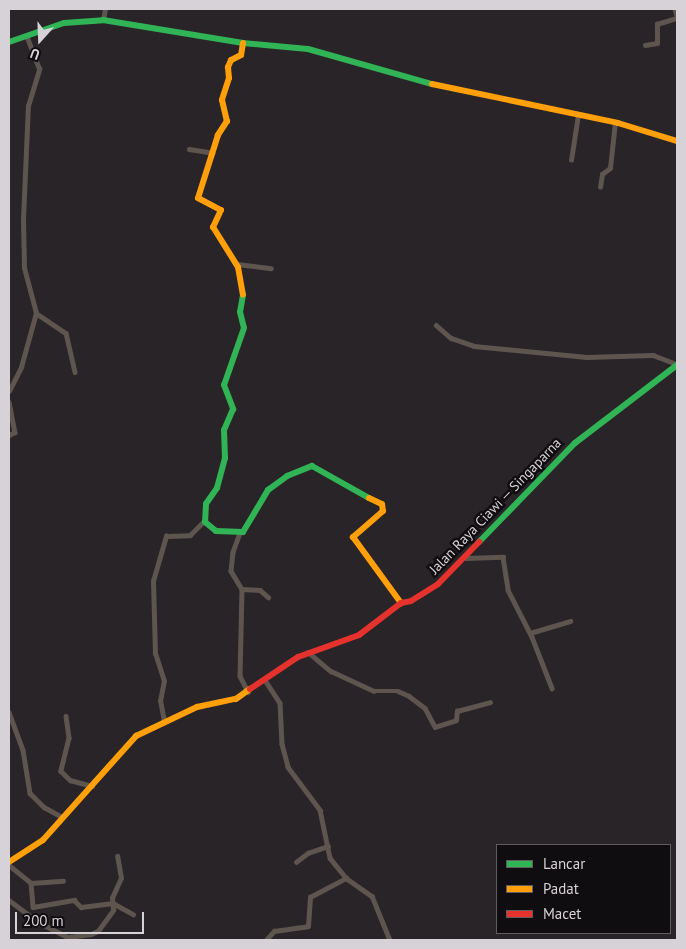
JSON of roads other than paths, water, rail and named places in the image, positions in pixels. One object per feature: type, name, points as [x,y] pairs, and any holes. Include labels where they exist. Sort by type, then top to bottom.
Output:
[{"type":"street","points":[[103,20],[105,9]]},
{"type":"street","points":[[645,45],[657,43],[660,36],[657,24],[677,17],[675,9]]},
{"type":"street","points":[[9,42],[64,23],[103,20],[243,43],[308,49],[421,82],[615,122],[677,140]]},
{"type":"street","points":[[9,391],[21,367],[36,313],[24,268],[22,220],[28,106],[39,69],[26,37]]},
{"type":"street","points":[[164,721],[160,701],[164,681],[155,656],[157,639],[152,586],[166,536],[190,535],[205,520],[207,503],[218,486],[225,458],[224,430],[234,409],[225,392],[225,381],[244,328],[240,312],[244,286],[237,264],[213,227],[221,210],[198,199],[212,153],[227,121],[222,100],[229,78],[228,67],[231,60],[241,55],[243,43]]},
{"type":"street","points":[[571,160],[578,115]]},
{"type":"street","points":[[600,187],[602,174],[610,168],[615,122]]},
{"type":"street","points":[[189,149],[212,153]]},
{"type":"street","points":[[237,264],[271,268]]},
{"type":"street","points":[[36,313],[66,333],[75,372]]},
{"type":"street","points":[[436,325],[451,338],[474,346],[586,357],[653,355],[677,365]]},
{"type":"street","name":"Jalan Raya Ciawi — Singaparna","points":[[9,864],[43,840],[127,744],[164,721],[198,707],[226,703],[248,692],[308,652],[360,634],[401,603],[411,601],[438,584],[466,558],[569,448],[677,365]]},
{"type":"street","points":[[9,402],[15,432],[9,436]]},
{"type":"street","points":[[205,520],[213,530],[240,533],[246,530],[254,512],[273,486],[291,474],[312,466],[336,482],[382,504],[383,510],[353,537],[401,603]]},
{"type":"street","points":[[240,533],[233,552],[231,571],[242,589],[240,676],[248,692]]},
{"type":"street","points":[[466,558],[503,557],[508,590],[530,633],[552,688]]},
{"type":"street","points":[[242,589],[260,590],[268,598]]},
{"type":"street","points":[[530,633],[570,621]]},
{"type":"street","points":[[308,652],[331,670],[374,691],[398,692],[409,696],[425,708],[435,727],[456,720],[457,711],[490,702]]},
{"type":"street","points":[[265,680],[280,703],[282,744],[288,768],[320,810],[330,858],[346,878],[372,896],[378,903],[390,940]]},
{"type":"street","points":[[9,712],[23,750],[30,794],[44,807],[62,817]]},
{"type":"street","points":[[66,716],[69,738],[61,771],[70,780],[92,786]]},
{"type":"street","points":[[296,862],[308,852],[328,846]]},
{"type":"street","points":[[9,900],[42,924],[68,937],[84,937],[98,931],[104,919],[112,912],[121,878],[118,856]]},
{"type":"street","points":[[9,864],[31,883],[62,882]]},
{"type":"street","points":[[266,940],[274,931],[308,926],[310,897],[346,878]]},
{"type":"street","points":[[31,883],[31,902],[37,908],[60,901],[74,900],[81,907],[113,903],[133,914]]}]
